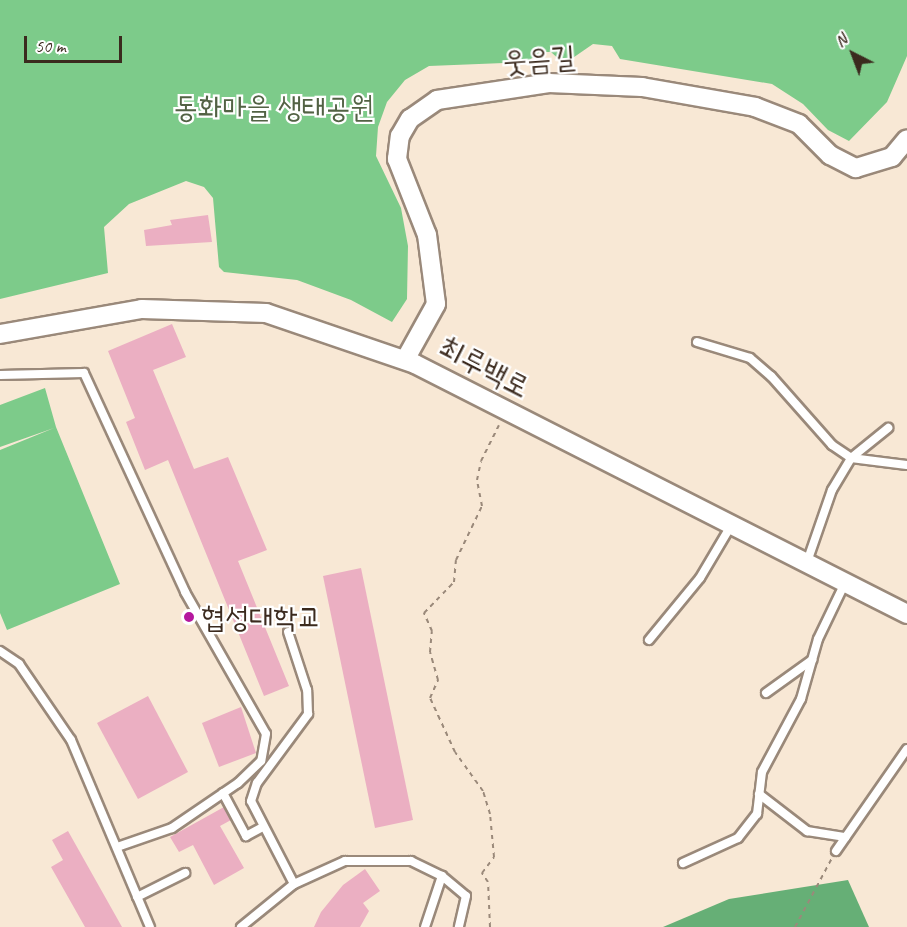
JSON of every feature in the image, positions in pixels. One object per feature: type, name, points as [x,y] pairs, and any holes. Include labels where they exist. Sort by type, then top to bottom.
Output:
[{"type":"street","name":"웃음길","points":[[405,360],[436,304],[427,235],[397,159],[400,135],[410,119],[437,100],[549,82],[642,87],[766,111],[800,124],[830,155],[856,168],[892,157],[907,138]]},
{"type":"street","name":"최루백로","points":[[0,334],[142,309],[266,313],[405,360],[732,523],[907,614]]},
{"type":"lane","points":[[697,342],[750,358],[771,375],[832,445],[851,458],[907,465]]},
{"type":"lane","points":[[0,375],[84,373],[159,541],[266,735],[261,761],[223,793],[172,828],[117,847]]},
{"type":"lane","points":[[807,562],[824,510],[851,458],[888,428]]},
{"type":"lane","points":[[649,640],[700,578],[732,523]]},
{"type":"lane","points":[[683,863],[738,838],[757,814],[762,772],[801,699],[812,660],[846,582]]},
{"type":"lane","points":[[288,632],[307,690],[308,714],[258,783],[251,801],[294,884]]},
{"type":"lane","points":[[0,651],[19,664],[71,740],[150,927]]},
{"type":"lane","points":[[766,693],[812,660]]},
{"type":"lane","points":[[836,851],[907,749]]},
{"type":"lane","points":[[223,793],[246,836],[263,827]]},
{"type":"lane","points":[[759,794],[807,831],[846,837]]},
{"type":"lane","points":[[241,927],[294,884],[345,861],[411,861],[442,876],[466,896],[459,927]]},
{"type":"lane","points":[[137,897],[185,873]]},
{"type":"lane","points":[[425,927],[442,876]]},
{"type":"path","points":[[490,927],[488,882],[482,873],[494,857],[490,814],[483,791],[455,752],[430,698],[438,680],[430,652],[432,631],[424,613],[453,582],[456,560],[482,506],[477,480],[481,461],[507,410]]},
{"type":"path","points":[[795,927],[836,851]]},
{"type":"green space","name":"동화마을 생태공원","points":[[0,0],[907,0],[907,56],[887,102],[849,141],[828,130],[803,104],[772,84],[620,59],[612,46],[593,44],[564,64],[551,52],[540,52],[527,62],[429,66],[405,80],[387,102],[378,127],[376,156],[401,208],[408,246],[407,299],[392,322],[351,300],[297,280],[224,272],[219,267],[213,198],[204,187],[186,181],[129,204],[104,227],[108,273],[0,299]]},
{"type":"green space","points":[[45,388],[56,427],[120,584],[7,630],[0,613],[0,450],[54,428],[0,447],[0,405]]},
{"type":"green space","points":[[848,880],[869,927],[663,927],[729,899]]},
{"type":"building","points":[[208,215],[212,242],[146,246],[144,230],[172,225],[170,220]]},
{"type":"building","points":[[172,324],[186,357],[153,370],[194,469],[228,457],[267,550],[238,561],[289,686],[264,696],[168,460],[145,470],[126,422],[135,418],[108,351]]},
{"type":"building","points":[[361,568],[413,820],[375,828],[323,576]]},
{"type":"building","points":[[148,696],[188,772],[138,799],[97,723]]},
{"type":"building","points":[[241,707],[256,753],[219,767],[202,723]]},
{"type":"building","points":[[224,807],[231,820],[220,826],[244,868],[214,885],[193,845],[179,852],[170,837]]},
{"type":"building","points":[[68,831],[122,927],[85,927],[51,867],[63,860],[52,840]]},
{"type":"building","points":[[365,869],[380,891],[363,903],[369,911],[360,927],[314,927],[321,912],[343,885]]},
{"type":"place","name":"협성대학교","points":[[189,617]]}]
